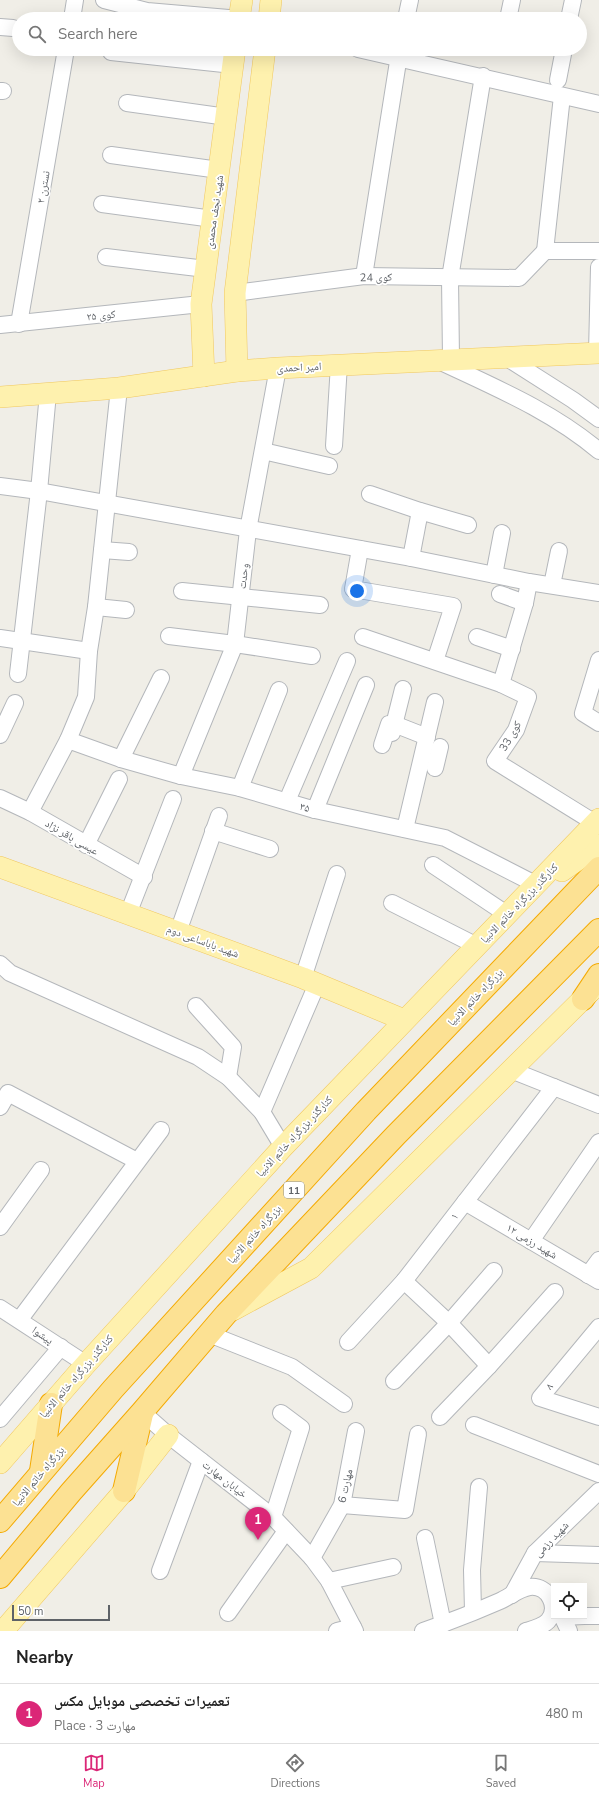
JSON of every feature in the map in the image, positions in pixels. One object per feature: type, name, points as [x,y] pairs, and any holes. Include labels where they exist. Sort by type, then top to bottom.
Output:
[{"type":"highway","name":"بزرگراه خاتم الانبیا","points":[[0,1521],[41,1471],[113,1389],[366,1111],[599,868]]},
{"type":"highway","points":[[0,1577],[71,1492],[226,1314],[396,1134],[599,930]]},
{"type":"highway","points":[[583,999],[599,975]]},
{"type":"highway","points":[[41,1471],[51,1404]]},
{"type":"highway","points":[[124,1491],[142,1412]]},
{"type":"main road","points":[[241,12],[242,0]]},
{"type":"main road","points":[[270,12],[271,0]]},
{"type":"main road","points":[[237,371],[235,294],[264,56]]},
{"type":"main road","name":"شهید نجف محمدی","points":[[204,376],[201,304],[234,57]]},
{"type":"main road","name":"امیر احمدی","points":[[0,397],[119,388],[237,371],[339,364],[598,353]]},
{"type":"main road","name":"کنارگذر بزرگراه خاتم الانبیا","points":[[0,1463],[86,1364],[283,1147],[597,821]]},
{"type":"main road","points":[[532,890],[599,845]]},
{"type":"main road","name":"شهید باباساعی دوم","points":[[0,867],[310,981],[404,1020]]},
{"type":"main road","points":[[226,1314],[311,1268],[599,983]]},
{"type":"main road","points":[[3,1631],[124,1491],[168,1435]]},
{"type":"street","points":[[73,12],[75,0]]},
{"type":"street","points":[[104,0],[190,12]]},
{"type":"street","points":[[407,12],[410,0]]},
{"type":"street","points":[[509,12],[512,0]]},
{"type":"street","points":[[570,12],[573,0]]},
{"type":"street","name":"نسترن ۲","points":[[19,324],[65,56]]},
{"type":"street","points":[[209,56],[234,57]]},
{"type":"street","points":[[364,276],[399,56]]},
{"type":"street","points":[[407,56],[599,104]]},
{"type":"street","points":[[558,80],[563,56]]},
{"type":"street","points":[[483,76],[450,278],[444,359],[508,393],[582,436],[599,451]]},
{"type":"street","points":[[562,96],[545,250],[599,251]]},
{"type":"street","points":[[126,103],[226,117]]},
{"type":"street","points":[[111,155],[219,170]]},
{"type":"street","points":[[102,204],[213,219]]},
{"type":"street","name":"کوی 24","points":[[235,294],[364,276],[519,278],[545,250]]},
{"type":"street","points":[[106,258],[206,269]]},
{"type":"street","points":[[598,353],[599,267]]},
{"type":"street","name":"کوی ۲۵","points":[[0,325],[201,304]]},
{"type":"street","points":[[507,358],[567,396],[599,419]]},
{"type":"street","points":[[334,446],[339,364]]},
{"type":"street","name":"وحدت","points":[[182,776],[235,644],[248,530],[278,368]]},
{"type":"street","points":[[30,812],[68,740],[86,697],[89,650],[96,607],[119,388]]},
{"type":"street","points":[[18,674],[39,491],[48,394]]},
{"type":"street","points":[[263,451],[329,466]]},
{"type":"street","points":[[0,486],[39,491],[248,530],[411,558],[529,582],[599,593]]},
{"type":"street","points":[[370,494],[468,525]]},
{"type":"street","points":[[411,558],[420,511]]},
{"type":"street","points":[[494,575],[502,533]]},
{"type":"street","points":[[360,549],[353,589],[453,606],[435,661]]},
{"type":"street","points":[[102,550],[129,552]]},
{"type":"street","points":[[552,585],[559,551]]},
{"type":"street","points":[[501,684],[525,603],[529,582]]},
{"type":"street","points":[[182,591],[320,605]]},
{"type":"street","points":[[500,594],[525,603]]},
{"type":"street","points":[[96,607],[126,610]]},
{"type":"street","points":[[169,636],[235,644],[312,656]]},
{"type":"street","points":[[477,636],[512,649]]},
{"type":"street","name":"کوی 33","points":[[363,637],[501,684],[528,697],[516,730],[495,761],[597,821]]},
{"type":"street","points":[[0,638],[89,650]]},
{"type":"street","points":[[599,660],[583,713],[599,723]]},
{"type":"street","points":[[287,801],[347,661]]},
{"type":"street","points":[[122,759],[161,678]]},
{"type":"street","points":[[315,810],[366,685]]},
{"type":"street","points":[[402,689],[389,734],[434,744]]},
{"type":"street","points":[[240,788],[279,690]]},
{"type":"street","points":[[435,702],[435,768]]},
{"type":"street","points":[[0,735],[15,703]]},
{"type":"street","name":"۳۵","points":[[68,740],[122,759],[182,776],[240,788],[315,810],[445,838],[532,890]]},
{"type":"street","points":[[405,829],[434,744]]},
{"type":"street","points":[[86,845],[119,779]]},
{"type":"street","name":"عیسی باقر نژاد","points":[[0,798],[30,812],[144,877]]},
{"type":"street","points":[[128,914],[144,877],[173,799]]},
{"type":"street","points":[[178,932],[216,823],[270,849]]},
{"type":"street","points":[[433,865],[508,915]]},
{"type":"street","points":[[262,1112],[310,981],[337,874]]},
{"type":"street","points":[[392,903],[477,946]]},
{"type":"street","points":[[0,964],[10,973],[198,1057],[228,1077],[262,1112],[283,1147]]},
{"type":"street","points":[[196,1006],[233,1047],[228,1077]]},
{"type":"street","points":[[511,1070],[599,1105]]},
{"type":"street","name":"۱","points":[[348,1342],[404,1282],[554,1087]]},
{"type":"street","points":[[4,1100],[137,1161]]},
{"type":"street","points":[[20,1320],[161,1130]]},
{"type":"street","points":[[532,1241],[599,1142]]},
{"type":"street","points":[[0,1227],[41,1170]]},
{"type":"street","name":"شهید رزمی ۱۲","points":[[465,1202],[594,1278]]},
{"type":"street","points":[[594,1278],[599,1260]]},
{"type":"street","points":[[394,1381],[449,1323],[494,1271]]},
{"type":"street","points":[[404,1282],[449,1323],[490,1366]]},
{"type":"street","points":[[440,1417],[490,1366],[554,1292]]},
{"type":"street","name":"پیشوا","points":[[0,1308],[86,1364]]},
{"type":"street","name":"۸","points":[[599,1327],[540,1398],[599,1417]]},
{"type":"street","points":[[208,1334],[292,1367],[344,1404]]},
{"type":"street","points":[[0,1419],[61,1347]]},
{"type":"street","name":"خیابان مهارت","points":[[142,1412],[168,1435],[273,1517],[312,1558],[329,1581],[348,1630]]},
{"type":"street","points":[[273,1517],[301,1428],[281,1413]]},
{"type":"street","points":[[474,1425],[599,1474]]},
{"type":"street","name":"مهارت 6","points":[[312,1558],[342,1504],[356,1432]]},
{"type":"street","points":[[342,1504],[406,1510],[418,1434]]},
{"type":"street","points":[[160,1571],[201,1461]]},
{"type":"street","points":[[473,1612],[472,1570],[479,1487]]},
{"type":"street","name":"شهید رزمی","points":[[512,1595],[535,1553],[599,1491]]},
{"type":"street","points":[[228,1613],[286,1531]]},
{"type":"street","points":[[425,1538],[442,1624]]},
{"type":"street","points":[[535,1553],[599,1555]]},
{"type":"street","points":[[329,1581],[393,1567]]},
{"type":"street","points":[[422,1631],[473,1612],[525,1588],[537,1588],[547,1593],[551,1601]]},
{"type":"street","points":[[587,1616],[599,1616]]},
{"type":"street","points":[[526,1631],[544,1624],[552,1619]]},
{"type":"place","name":"تعمیرات تخصصی موبایل مکس","points":[[258,1540]]}]
